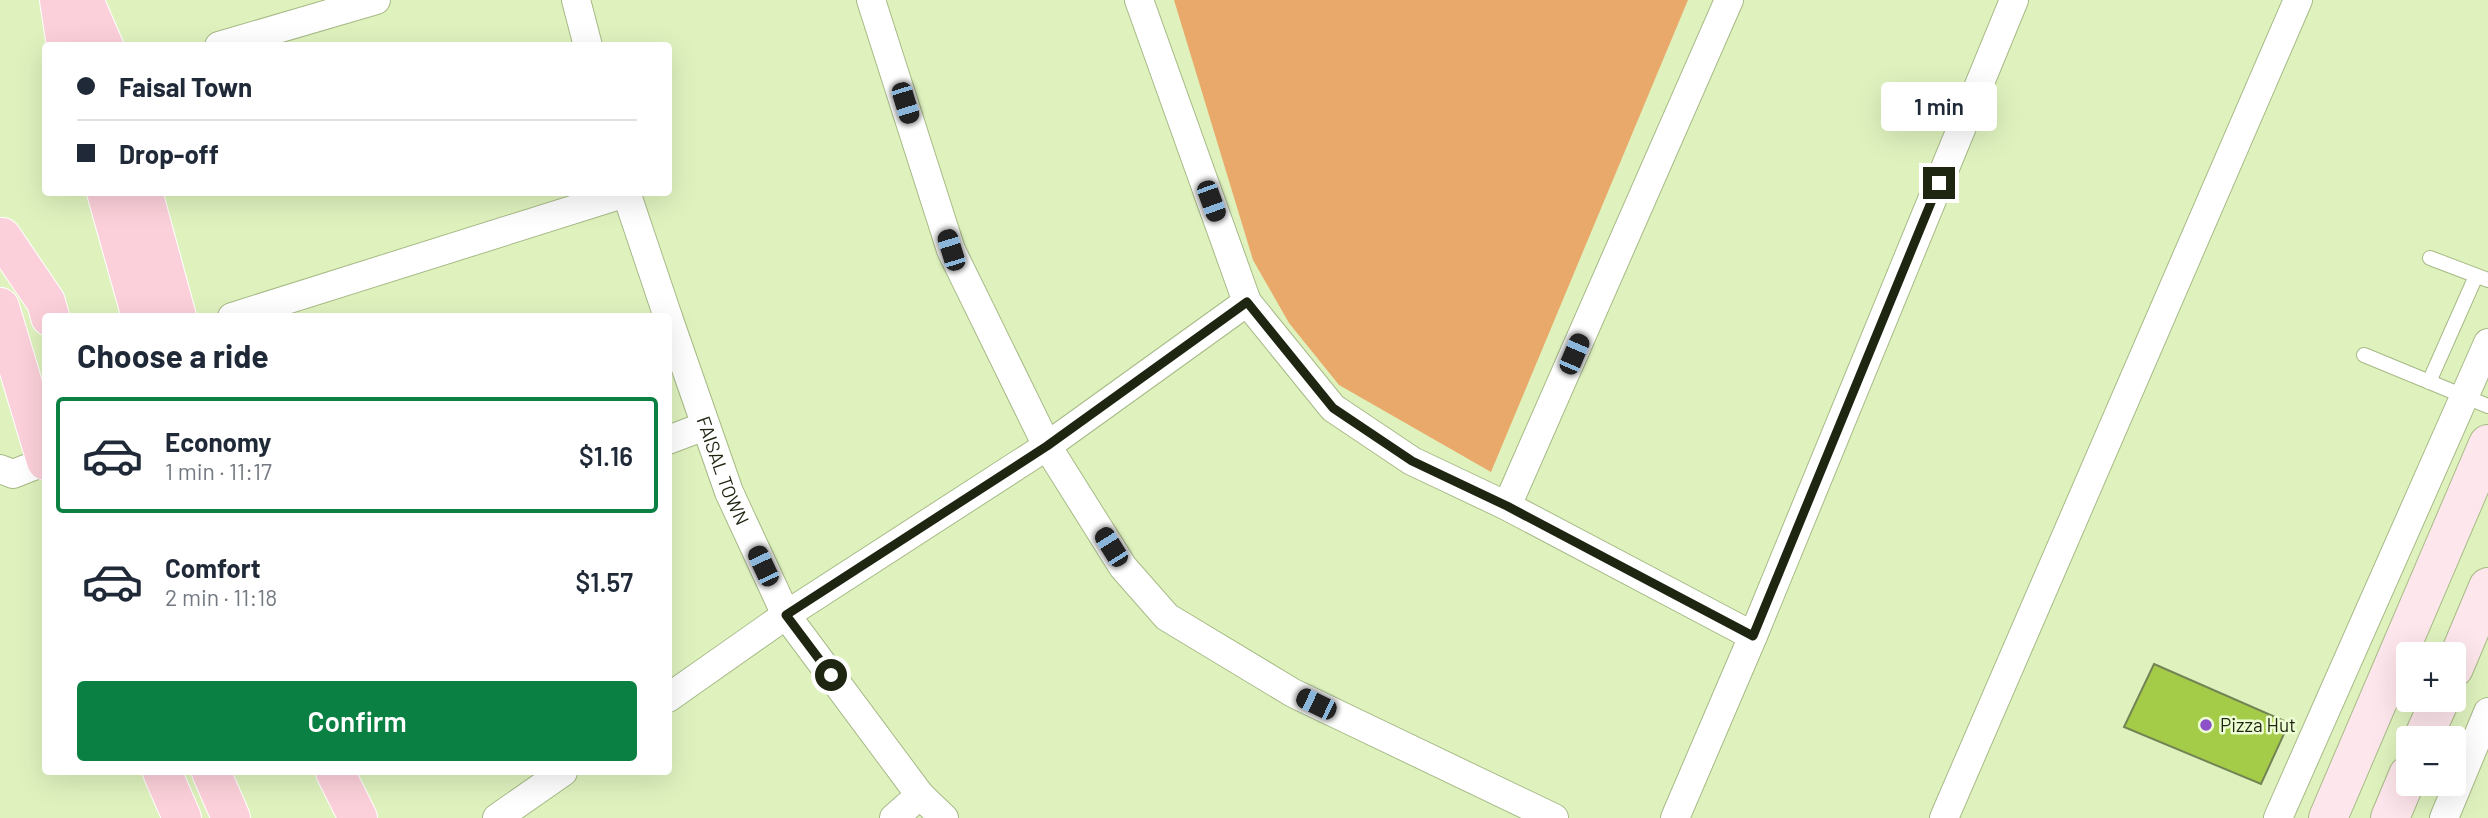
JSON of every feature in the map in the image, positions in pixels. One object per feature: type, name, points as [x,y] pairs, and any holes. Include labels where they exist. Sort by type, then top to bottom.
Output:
[{"type":"main road","points":[[59,0],[65,42]]},
{"type":"main road","points":[[84,0],[102,42]]},
{"type":"main road","points":[[107,196],[140,313]]},
{"type":"main road","points":[[144,196],[176,313]]},
{"type":"main road","points":[[1,232],[0,304],[42,447]]},
{"type":"main road","points":[[1,232],[46,302],[49,313]]},
{"type":"main road","points":[[2328,818],[2488,444]]},
{"type":"main road","points":[[2465,642],[2488,587]]},
{"type":"main road","points":[[163,775],[182,818]]},
{"type":"main road","points":[[212,775],[231,818]]},
{"type":"main road","points":[[312,775],[331,818]]},
{"type":"main road","points":[[336,775],[358,818]]},
{"type":"main road","points":[[2390,818],[2399,796]]},
{"type":"street","points":[[233,42],[376,0]]},
{"type":"street","points":[[576,0],[587,42]]},
{"type":"street","points":[[871,0],[951,250],[1047,446],[1124,567],[1167,617],[1293,693],[1554,818]]},
{"type":"street","points":[[1139,0],[1247,302],[1333,408],[1412,461],[1507,506],[1753,636]]},
{"type":"street","points":[[1507,506],[1729,0]]},
{"type":"street","points":[[1944,818],[2298,0]]},
{"type":"street","points":[[1675,818],[1753,636],[2010,2]]},
{"type":"street","points":[[245,313],[616,196]]},
{"type":"street","name":"FAISAL TOWN","points":[[627,196],[667,313]]},
{"type":"street","points":[[672,695],[786,615],[1047,446],[1247,302]]},
{"type":"street","name":"FAISAL TOWN","points":[[672,329],[729,492],[786,615],[920,795],[944,818]]},
{"type":"street","points":[[2278,818],[2476,401],[2488,343]]},
{"type":"street","points":[[672,438],[705,426]]},
{"type":"street","points":[[0,469],[13,474],[42,463]]},
{"type":"street","points":[[2444,818],[2488,712]]},
{"type":"street","points":[[497,818],[559,775]]},
{"type":"street","points":[[894,818],[920,795]]},
{"type":"lane","points":[[2429,382],[2482,278],[2430,258]]},
{"type":"lane","points":[[2364,355],[2476,401]]},
{"type":"shaded area","points":[[1174,0],[1688,0],[1491,472],[1339,385],[1289,323],[1253,260]]},
{"type":"building","name":"Pizza Hut","points":[[2154,664],[2289,723],[2261,784],[2124,727]]},
{"type":"place","name":"Pizza Hut","points":[[2206,725]]},
{"type":"route","points":[[831,675],[786,615],[1047,446],[1247,302],[1333,408],[1412,461],[1507,506],[1753,636],[1939,183]]}]
